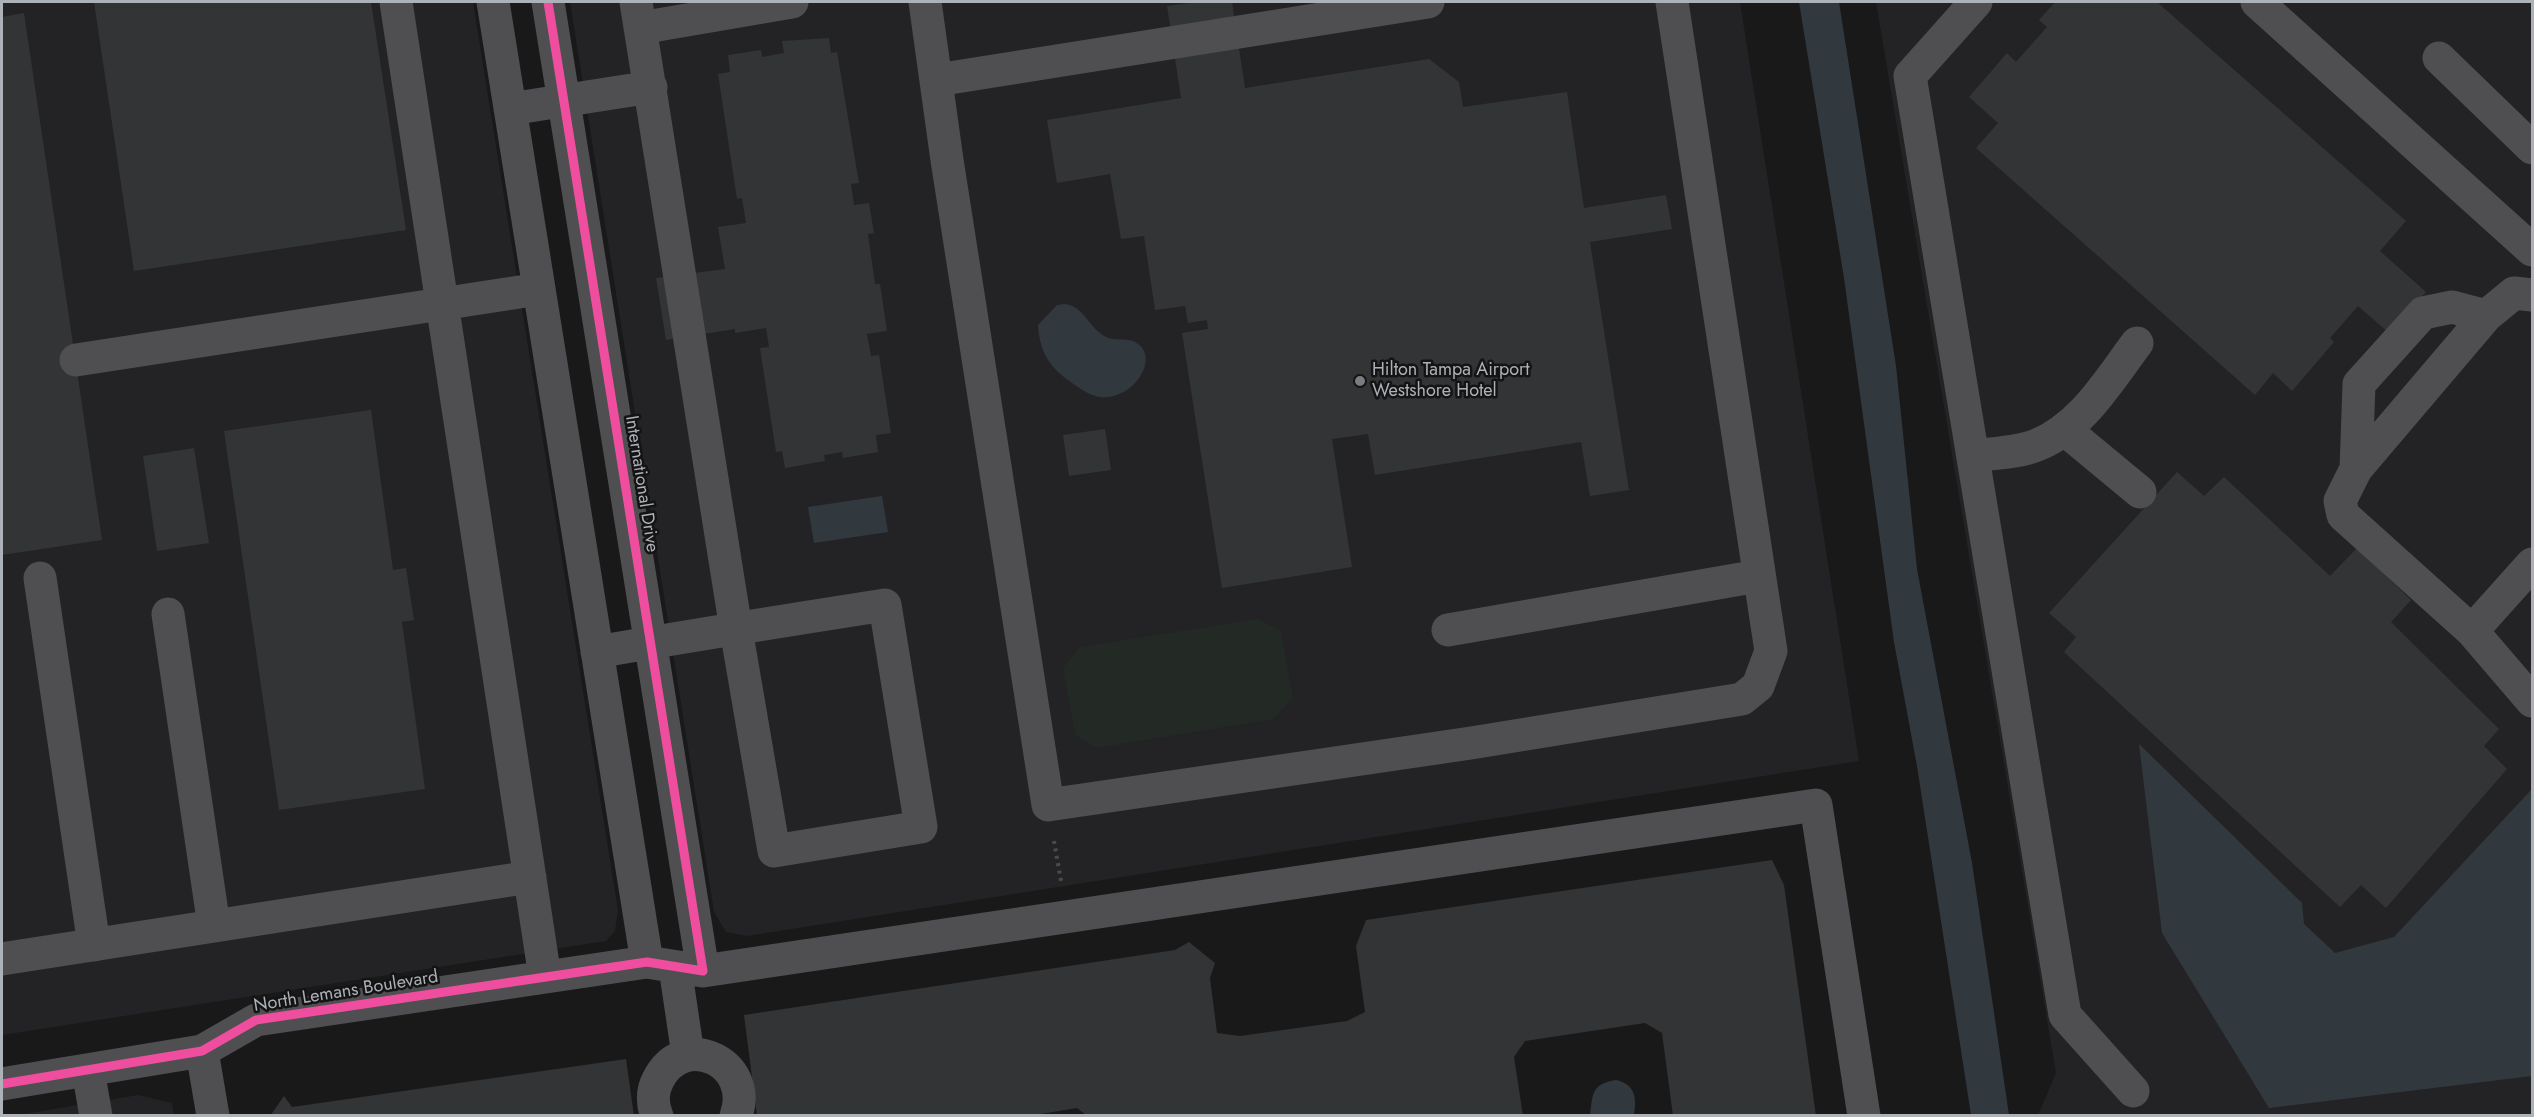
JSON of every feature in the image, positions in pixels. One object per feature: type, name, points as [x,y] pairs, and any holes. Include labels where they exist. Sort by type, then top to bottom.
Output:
[{"type":"street","points":[[396,2],[440,304],[545,977]]},
{"type":"street","points":[[493,2],[597,652],[675,967],[688,1055]]},
{"type":"street","name":"International Drive","points":[[548,2],[650,643],[675,967]]},
{"type":"street","points":[[597,652],[650,643],[736,629],[885,605],[921,827],[774,851],[736,629],[638,15],[792,2]]},
{"type":"street","points":[[925,2],[947,160],[1048,805],[1471,743],[1742,699],[1758,686],[1771,651],[1672,2]]},
{"type":"street","points":[[937,80],[1428,2]]},
{"type":"street","points":[[1976,2],[1910,76],[2065,1015],[2133,1091]]},
{"type":"street","points":[[2257,2],[2532,250]]},
{"type":"street","points":[[2439,58],[2532,148]]},
{"type":"street","points":[[510,109],[651,87]]},
{"type":"street","points":[[76,360],[539,290]]},
{"type":"street","points":[[2532,295],[2514,293],[2486,316],[2356,469],[2340,501],[2343,514],[2472,631],[2532,700]]},
{"type":"street","points":[[2356,469],[2359,384],[2423,313],[2452,307],[2486,316]]},
{"type":"street","points":[[1973,456],[2035,446],[2064,429],[2091,404],[2137,343]]},
{"type":"street","points":[[2064,429],[2140,492]]},
{"type":"street","points":[[2472,631],[2528,573]]},
{"type":"street","points":[[1448,630],[1758,576]]},
{"type":"street","points":[[40,578],[94,945]]},
{"type":"street","points":[[168,614],[214,926]]},
{"type":"street","name":"North Lemans Boulevard","points":[[2,1084],[202,1051],[256,1020],[545,977],[675,967],[1067,916],[1816,805],[1864,1116]]},
{"type":"street","points":[[2,959],[530,877]]},
{"type":"street","points":[[202,1051],[213,1116]]},
{"type":"street","points":[[657,1116],[653,1097],[656,1083],[663,1070],[675,1060],[688,1055],[709,1056],[727,1067],[735,1078],[740,1092],[736,1116]]},
{"type":"street","points":[[88,1070],[96,1116]]},
{"type":"path","points":[[1048,805],[1067,916]]},
{"type":"shaded area","points":[[2,2],[473,2],[618,910],[615,931],[606,941],[2,1035]]},
{"type":"shaded area","name":"Hilton Tampa Airport Westshore Hotel","points":[[570,2],[1740,2],[1859,761],[747,936],[726,932],[714,912]]},
{"type":"shaded area","points":[[1799,2],[1839,2],[1896,366],[1917,569],[1972,863],[2009,1115],[1971,1115],[1917,766],[1894,642],[1844,278]]},
{"type":"shaded area","points":[[1876,2],[2532,2],[2532,1115],[2038,1115],[2056,1073]]},
{"type":"shaded area","points":[[1064,304],[1077,309],[1106,337],[1133,341],[1142,347],[1145,365],[1141,375],[1124,392],[1100,397],[1090,394],[1064,377],[1049,361],[1042,348],[1038,325],[1057,305]]},
{"type":"shaded area","points":[[882,496],[888,532],[814,543],[808,507]]},
{"type":"shaded area","points":[[1257,619],[1281,631],[1293,698],[1273,719],[1097,748],[1075,735],[1063,668],[1080,647]]},
{"type":"shaded area","points":[[2139,744],[2302,903],[2304,924],[2335,953],[2394,937],[2532,789],[2532,1076],[2269,1108],[2162,933]]},
{"type":"shaded area","points":[[1616,1080],[1631,1088],[1635,1098],[1634,1115],[1590,1115],[1595,1091],[1602,1084]]},
{"type":"shaded area","points":[[138,1095],[172,1103],[174,1115],[12,1116]]},
{"type":"building","points":[[94,2],[371,2],[406,230],[134,271]]},
{"type":"building","points":[[1197,2],[1232,2],[1245,88],[1429,59],[1459,82],[1463,107],[1567,92],[1584,208],[1666,195],[1672,229],[1590,242],[1629,490],[1590,496],[1581,442],[1375,475],[1368,434],[1332,439],[1352,567],[1222,588],[1182,333],[1208,329],[1207,320],[1188,323],[1185,306],[1155,310],[1144,236],[1121,239],[1110,174],[1057,183],[1047,120],[1181,98],[1167,6]]},
{"type":"building","points":[[2055,2],[2157,2],[2406,221],[2380,251],[2426,292],[2389,333],[2358,306],[2330,338],[2334,342],[2292,391],[2273,373],[2255,395],[1976,148],[1998,123],[1969,97],[2007,53],[2016,62],[2047,27],[2039,20]]},
{"type":"building","points":[[24,13],[102,540],[2,555],[2,17]]},
{"type":"building","points":[[829,38],[831,53],[837,52],[859,183],[851,184],[854,205],[869,203],[874,233],[868,234],[875,284],[880,284],[887,331],[867,334],[871,356],[879,355],[891,433],[876,435],[878,452],[843,458],[842,452],[824,455],[825,461],[785,468],[782,451],[776,452],[760,348],[769,347],[766,328],[735,333],[735,329],[666,340],[656,278],[725,269],[718,227],[746,223],[742,198],[737,199],[718,74],[730,72],[728,55],[761,50],[762,57],[784,53],[782,41]]},
{"type":"building","points":[[371,410],[393,570],[406,568],[414,620],[402,622],[425,789],[279,810],[224,431]]},
{"type":"building","points":[[1105,429],[1111,470],[1069,476],[1063,435]]},
{"type":"building","points":[[194,448],[209,543],[157,551],[143,456]]},
{"type":"building","points":[[2177,472],[2204,496],[2224,477],[2330,576],[2357,548],[2411,600],[2391,622],[2499,729],[2484,746],[2507,769],[2386,908],[2361,885],[2340,907],[2064,652],[2076,637],[2049,613]]},
{"type":"building","points":[[1772,860],[1784,885],[1816,1116],[1673,1116],[1662,1033],[1645,1023],[1525,1041],[1514,1057],[1523,1116],[1087,1116],[1077,1108],[1029,1116],[757,1116],[744,1015],[1175,950],[1189,942],[1215,963],[1210,978],[1217,1033],[1240,1036],[1347,1021],[1365,1012],[1356,946],[1366,920]]},
{"type":"building","points":[[626,1059],[634,1116],[270,1116],[284,1096],[292,1107]]},
{"type":"cycle path","points":[[2,1084],[202,1051],[256,1020],[647,962],[703,971],[548,2]]},
{"type":"place","name":"Hilton Tampa Airport Westshore Hotel","points":[[1360,381]]}]
